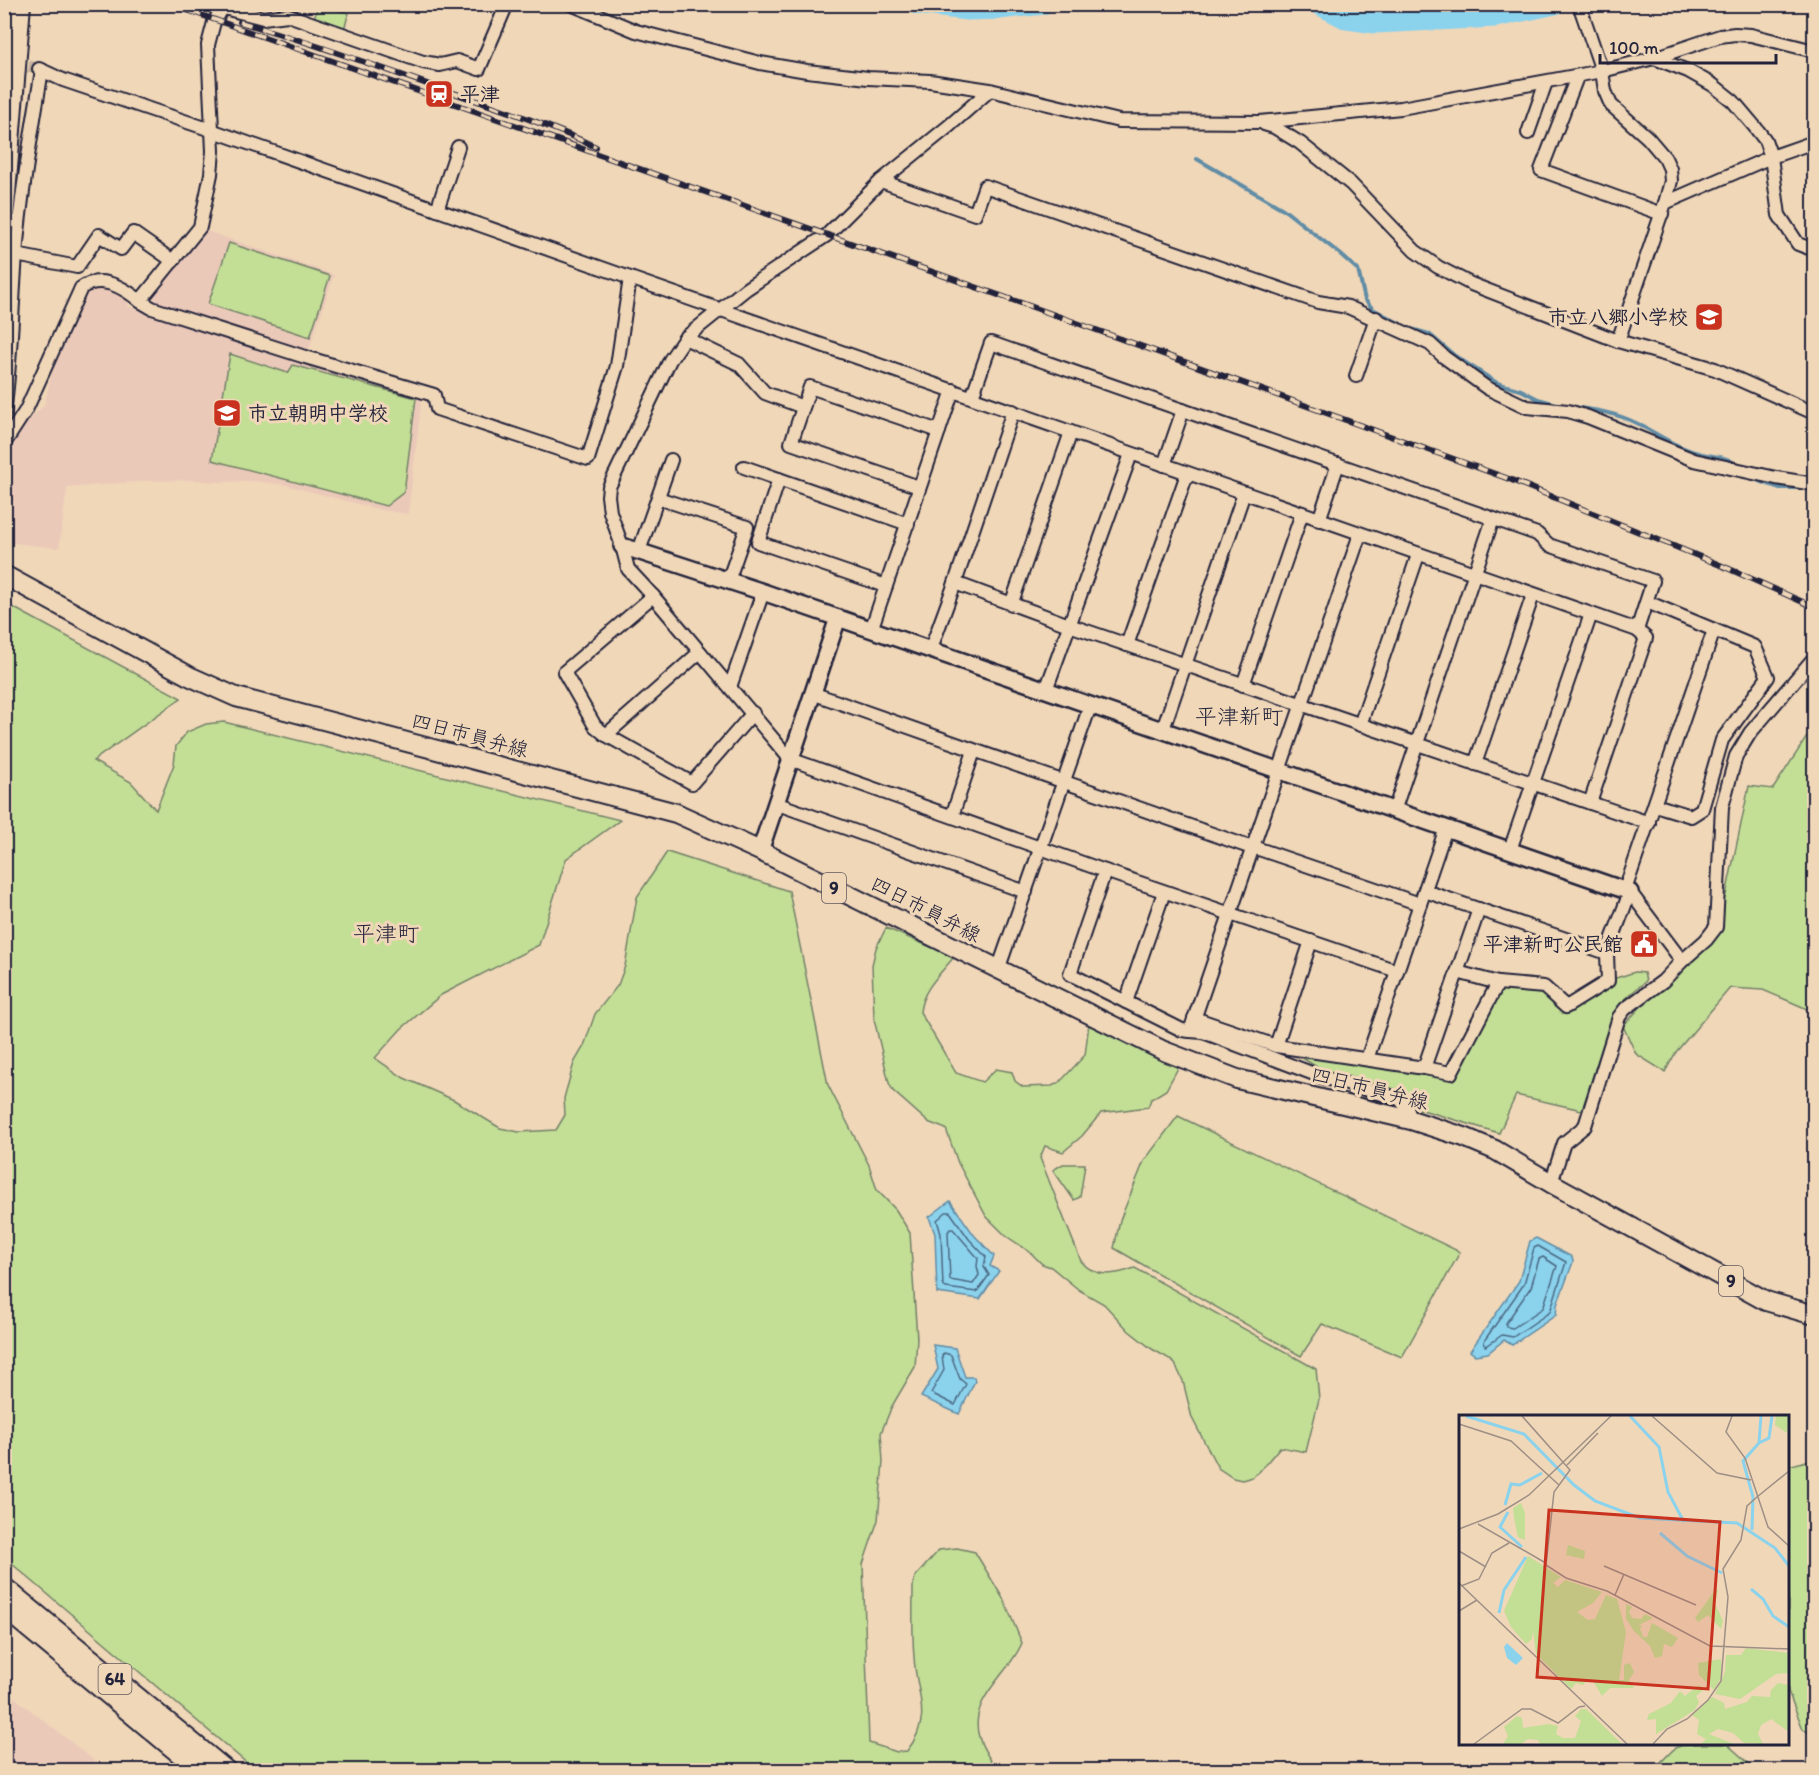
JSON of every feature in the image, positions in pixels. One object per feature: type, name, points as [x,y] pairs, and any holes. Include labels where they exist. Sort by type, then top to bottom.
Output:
[{"type":"main road","points":[[4,219],[21,4]]},
{"type":"main road","name":"四日市員弁線","points":[[4,575],[189,676],[236,697],[666,810],[760,851],[1164,1052],[1237,1079],[1411,1120],[1464,1137],[1495,1150],[1766,1301],[1815,1315]]},
{"type":"main road","name":"64","points":[[4,1587],[226,1770]]},
{"type":"main road","name":"64","points":[[4,1608],[199,1770]]},
{"type":"street","points":[[208,4],[263,18],[288,15],[423,62],[440,65],[457,62],[478,69],[507,4]]},
{"type":"street","points":[[571,4],[636,31],[760,63],[827,74],[930,81],[990,90],[1119,121],[1260,122],[1401,108],[1602,72],[1720,36],[1734,34],[1751,35],[1815,51]]},
{"type":"street","points":[[1579,4],[1611,105],[1648,138],[1665,158],[1670,169],[1671,181],[1664,209],[1618,341]]},
{"type":"street","points":[[140,301],[200,227],[211,174],[213,151],[208,45],[214,22],[224,7]]},
{"type":"street","points":[[1654,58],[1696,75],[1733,101],[1765,141],[1771,157],[1779,215],[1798,244],[1815,249]]},
{"type":"street","points":[[4,414],[10,370],[16,255],[40,69],[63,80],[1637,630],[1647,638],[1590,803]]},
{"type":"street","points":[[1577,77],[1541,170],[1664,209],[1771,157],[1815,142]]},
{"type":"street","points":[[1528,133],[1546,82]]},
{"type":"street","points":[[990,90],[880,181],[827,235],[746,289],[686,338],[670,360],[609,487],[610,512],[628,569],[753,712],[790,759],[1164,892],[1397,971]]},
{"type":"street","points":[[1260,122],[1300,143],[1351,184],[1415,251],[1438,267],[1471,284],[1618,341],[1715,369],[1815,413]]},
{"type":"street","points":[[437,210],[458,147]]},
{"type":"street","points":[[880,181],[975,214],[985,186],[1318,302],[1348,307],[1376,318],[1430,344],[1487,388],[1527,407],[1568,411],[1588,417],[1694,460],[1815,484]]},
{"type":"street","points":[[16,255],[77,267],[99,235],[121,249],[133,233],[173,261]]},
{"type":"street","points":[[4,444],[26,410],[81,288],[89,282],[105,283],[125,289],[152,308],[280,350],[434,394],[437,409],[588,459],[617,366],[630,278]]},
{"type":"street","points":[[1356,376],[1376,318]]},
{"type":"street","points":[[686,338],[739,364],[765,393],[803,407]]},
{"type":"street","points":[[972,397],[991,342],[1537,534],[1549,545],[1653,581],[1637,630]]},
{"type":"street","points":[[919,488],[791,444],[803,407],[810,387],[939,430]]},
{"type":"street","points":[[871,630],[953,390]]},
{"type":"street","points":[[1164,465],[1183,410]]},
{"type":"street","points":[[930,651],[1012,411]]},
{"type":"street","points":[[1012,602],[1071,432]]},
{"type":"street","points":[[1046,690],[1131,454]]},
{"type":"street","points":[[639,551],[671,460]]},
{"type":"street","points":[[1319,520],[1338,464]]},
{"type":"street","points":[[744,467],[908,524]]},
{"type":"street","points":[[1127,645],[1187,474]]},
{"type":"street","points":[[780,478],[759,542],[886,586]]},
{"type":"street","points":[[1162,732],[1244,493]]},
{"type":"street","points":[[658,498],[747,527],[728,581]]},
{"type":"street","points":[[1243,685],[1302,513]]},
{"type":"street","points":[[1394,811],[1493,519]]},
{"type":"street","points":[[1190,1030],[1360,534]]},
{"type":"street","points":[[622,546],[763,592],[1162,732],[1627,891],[1682,961]]},
{"type":"street","points":[[1360,725],[1418,555]]},
{"type":"street","points":[[955,583],[1012,602],[1069,625],[1648,823]]},
{"type":"street","points":[[730,687],[763,592]]},
{"type":"street","points":[[1475,764],[1533,595]]},
{"type":"street","points":[[653,596],[564,672],[595,726],[613,741],[668,768],[692,783],[753,712]]},
{"type":"street","points":[[1647,602],[1755,647],[1768,677],[1722,740],[1702,809],[1691,816],[1655,805]]},
{"type":"street","points":[[1510,850],[1591,614]]},
{"type":"street","points":[[760,851],[838,618]]},
{"type":"street","points":[[1457,972],[1498,983],[1519,983],[1544,987],[1566,1007],[1608,981],[1607,953],[1648,823],[1714,630]]},
{"type":"street","points":[[606,735],[700,652]]},
{"type":"street","points":[[1551,1183],[1564,1143],[1585,1126],[1619,1017],[1625,1009],[1663,981],[1706,940],[1716,927],[1722,807],[1736,756],[1750,733],[1815,658]]},
{"type":"street","points":[[812,693],[1064,783],[1420,904]]},
{"type":"street","points":[[998,970],[1090,705]]},
{"type":"street","points":[[952,816],[974,751]]},
{"type":"street","points":[[775,803],[1026,892]]},
{"type":"street","points":[[1367,1059],[1446,828]]},
{"type":"street","points":[[1105,871],[1070,974],[1182,1030],[1203,1032],[1322,1077],[1400,1099],[1407,1108],[1411,1120]]},
{"type":"street","points":[[1425,891],[1607,953]]},
{"type":"street","points":[[1126,1002],[1164,892]]},
{"type":"street","points":[[1424,1068],[1479,909]]},
{"type":"street","points":[[1276,1046],[1311,941]]},
{"type":"street","points":[[1194,1018],[1276,1046],[1451,1073],[1498,983]]},
{"type":"shaded area","name":"市立朝明中学校","points":[[201,229],[334,275],[308,352],[157,302],[152,296]]},
{"type":"shaded area","name":"市立朝明中学校","points":[[93,286],[123,292],[128,299],[128,306],[329,371],[422,396],[408,514],[381,510],[286,485],[254,481],[143,481],[67,488],[59,548],[5,542],[5,458],[26,421],[44,406],[55,358],[83,289]]},
{"type":"shaded area","points":[[5,1690],[106,1770],[5,1770]]},
{"type":"green space","points":[[318,5],[349,13],[344,29],[314,19]]},
{"type":"green space","points":[[229,243],[330,276],[310,337],[208,304]]},
{"type":"green space","points":[[230,354],[288,373],[293,365],[416,398],[404,492],[386,506],[212,460]]},
{"type":"green space","points":[[5,603],[181,698],[93,761],[131,782],[156,810],[174,764],[176,746],[187,732],[206,724],[224,722],[620,820],[566,859],[539,945],[441,995],[401,1029],[375,1058],[404,1078],[454,1100],[500,1128],[519,1132],[556,1130],[565,1115],[564,1098],[574,1063],[584,1046],[595,1014],[618,985],[625,966],[637,897],[667,852],[789,891],[828,1085],[869,1165],[877,1190],[896,1210],[910,1233],[917,1339],[915,1367],[892,1406],[881,1433],[883,1462],[878,1520],[863,1564],[869,1743],[897,1752],[907,1751],[920,1727],[922,1716],[913,1648],[913,1586],[915,1577],[939,1550],[957,1548],[975,1552],[1004,1600],[1022,1643],[979,1710],[977,1723],[979,1737],[984,1750],[997,1770],[255,1770],[5,1558]]},
{"type":"green space","points":[[1814,726],[1814,1016],[1805,1008],[1763,990],[1730,988],[1676,1052],[1665,1072],[1636,1054],[1623,1026],[1712,930],[1726,895],[1749,786],[1773,789]]},
{"type":"green space","points":[[886,928],[954,957],[928,989],[920,1012],[956,1073],[982,1082],[996,1069],[1012,1072],[1015,1081],[1023,1087],[1052,1086],[1060,1082],[1085,1055],[1089,1023],[1179,1066],[1166,1090],[1151,1099],[1148,1107],[1101,1113],[1082,1136],[1063,1152],[1045,1146],[1040,1158],[1081,1261],[1087,1267],[1106,1274],[1135,1268],[1316,1369],[1319,1399],[1306,1452],[1280,1447],[1259,1472],[1242,1480],[1233,1478],[1218,1468],[1192,1418],[1183,1381],[1175,1364],[1129,1331],[1104,1304],[1079,1290],[1051,1267],[1042,1264],[1030,1252],[1006,1236],[986,1216],[958,1163],[946,1129],[928,1122],[893,1091],[889,1083],[874,1019],[872,965],[876,948]]},
{"type":"green space","points":[[1635,972],[1644,973],[1646,981],[1627,997],[1612,1017],[1582,1110],[1516,1095],[1499,1133],[1419,1109],[1402,1091],[1325,1072],[1299,1056],[1451,1074],[1498,985],[1541,994],[1565,1013],[1616,978]]},
{"type":"green space","points":[[1178,1116],[1460,1252],[1402,1357],[1322,1324],[1301,1356],[1114,1248],[1120,1220],[1144,1161]]},
{"type":"green space","points":[[1063,1164],[1085,1164],[1080,1197],[1074,1200],[1053,1170]]},
{"type":"green space","points":[[1814,1459],[1814,1736],[1803,1729],[1789,1694],[1789,1466]]},
{"type":"green space","points":[[1683,1745],[1728,1745],[1756,1770],[1653,1770],[1675,1748]]},
{"type":"water","points":[[950,1201],[974,1235],[994,1256],[990,1266],[999,1271],[980,1299],[937,1293],[935,1234],[929,1217]]},
{"type":"water","points":[[1536,1238],[1572,1257],[1573,1262],[1557,1305],[1556,1315],[1512,1345],[1504,1340],[1488,1353],[1475,1355],[1470,1351],[1519,1281],[1530,1241]]},
{"type":"water","points":[[933,1345],[955,1348],[965,1377],[974,1377],[975,1381],[959,1414],[921,1397],[938,1369]]},
{"type":"waterway","points":[[917,4],[967,10],[1043,4]]},
{"type":"waterway","points":[[1318,4],[1347,19],[1376,23],[1495,17],[1555,4]]},
{"type":"waterway","points":[[1439,20],[1441,4]]},
{"type":"waterway","points":[[1197,159],[1283,209],[1340,254],[1358,270],[1365,300],[1373,309],[1408,328],[1429,334],[1455,356],[1497,383],[1560,405]]},
{"type":"waterway","points":[[1573,407],[1621,417],[1681,447],[1723,458],[1736,465]]},
{"type":"waterway","points":[[1748,477],[1780,488],[1811,488],[1814,490]]},
{"type":"tunnel","points":[[11,62],[39,69]]},
{"type":"railway","points":[[170,4],[1041,310],[1509,479],[1725,567],[1814,607]]},
{"type":"railway","points":[[240,22],[312,44],[493,106],[556,129],[596,147]]},
{"type":"place","name":"平津","points":[[439,94]]},
{"type":"place","name":"市立八郷小学校","points":[[1709,317]]},
{"type":"place","name":"市立朝明中学校","points":[[227,413]]},
{"type":"place","name":"平津新町公民館","points":[[1644,944]]},
{"type":"district","name":"平津新町","points":[[1239,716]]},
{"type":"district","name":"平津町","points":[[386,933]]}]
